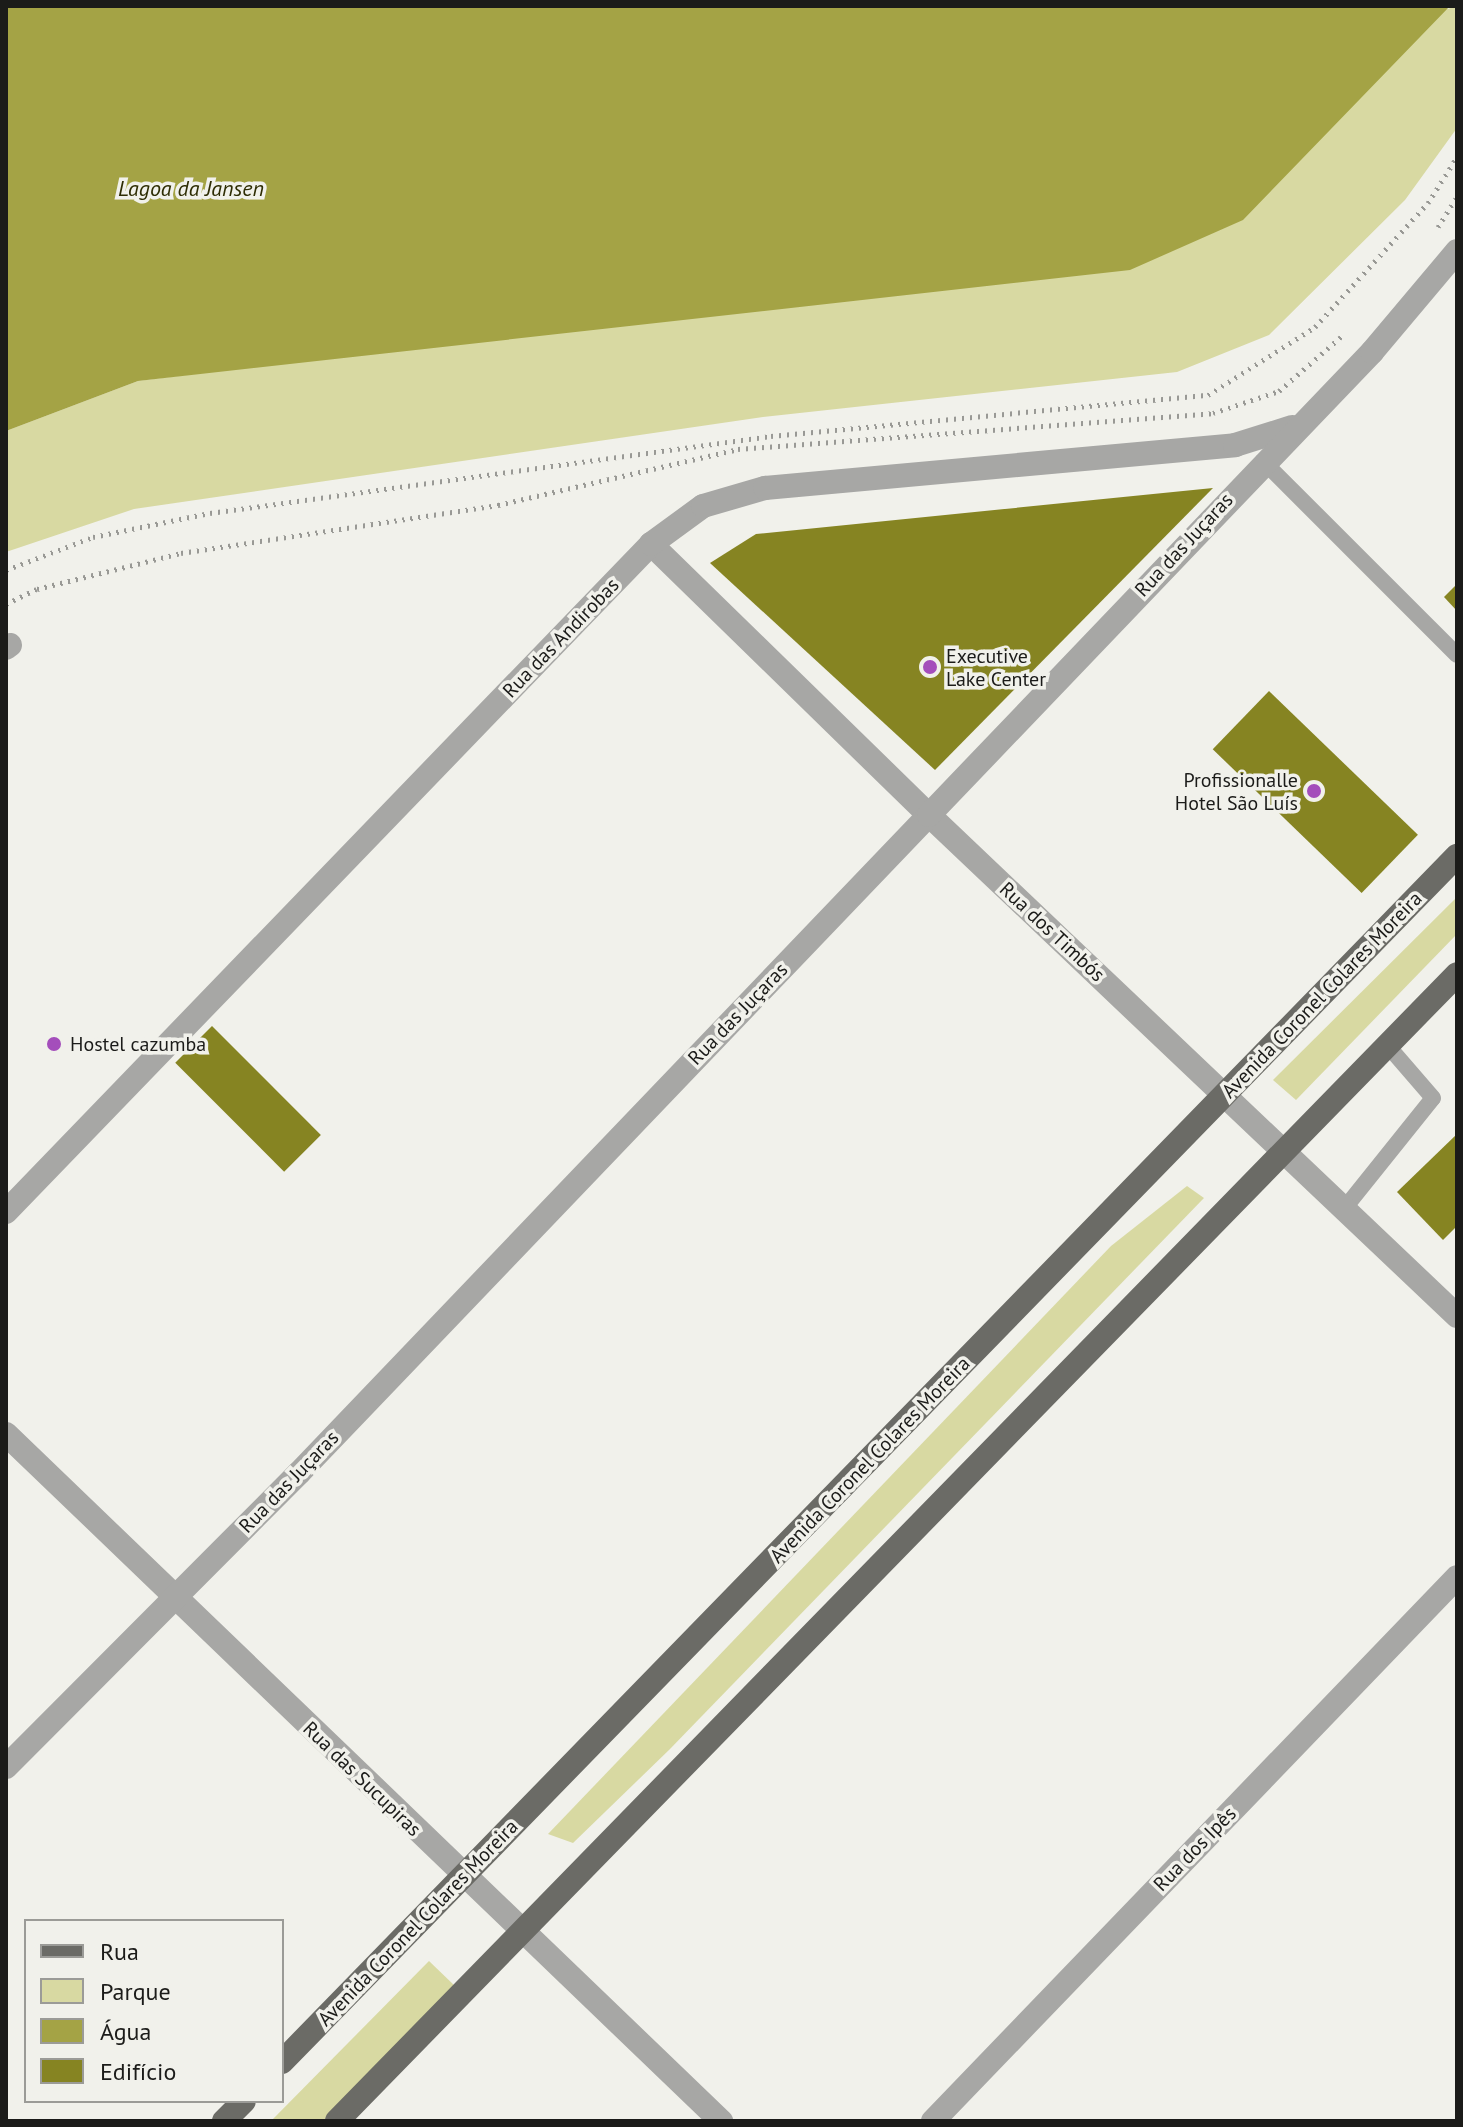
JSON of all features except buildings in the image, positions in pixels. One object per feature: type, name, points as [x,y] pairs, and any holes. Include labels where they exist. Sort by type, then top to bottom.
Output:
[{"type":"main road","name":"Avenida Coronel Colares Moreira","points":[[284,2060],[1457,856]]},
{"type":"main road","points":[[337,2121],[1457,974]]},
{"type":"main road","points":[[224,2121],[242,2103]]},
{"type":"street","name":"Rua das Juçaras","points":[[6,1767],[175,1600],[929,815],[1300,425],[1457,251]]},
{"type":"street","name":"Rua das Andirobas","points":[[6,1212],[651,544],[703,506],[765,488],[1235,445],[1300,425]]},
{"type":"street","name":"Rua dos Timbós","points":[[651,544],[929,815],[1457,1316]]},
{"type":"street","name":"Rua das Sucupiras","points":[[6,1434],[175,1600],[721,2121]]},
{"type":"street","name":"Rua dos Ipês","points":[[933,2121],[1457,1577]]},
{"type":"lane","points":[[1263,461],[1457,655]]},
{"type":"lane","points":[[1344,1209],[1433,1098],[1388,1046]]},
{"type":"path","points":[[6,570],[93,537],[210,513],[771,436],[1208,395],[1315,327],[1428,203],[1457,157]]},
{"type":"path","points":[[1436,231],[1457,197]]},
{"type":"path","points":[[6,604],[37,589],[181,553],[498,505],[738,449],[1213,413],[1279,391],[1355,324]]},
{"type":"green space","points":[[1457,6],[1457,128],[1405,200],[1269,335],[1177,372],[763,417],[134,509],[6,552],[6,431],[138,381],[339,356]]},
{"type":"green space","points":[[1457,897],[1457,934],[1296,1100],[1273,1080]]},
{"type":"green space","points":[[1187,1186],[1204,1198],[669,1750],[573,1843],[548,1834],[1111,1246]]},
{"type":"green space","points":[[429,1961],[456,1987],[323,2121],[271,2121]]},
{"type":"water","name":"Lagoa da Jansen","points":[[6,6],[1450,6],[1243,220],[1130,270],[138,381],[6,431]]},
{"type":"place","name":"Executive Lake Center","points":[[930,667]]},
{"type":"place","name":"Profissionalle Hotel São Luís","points":[[1314,791]]},
{"type":"place","name":"Hostel cazumba","points":[[54,1044]]}]
